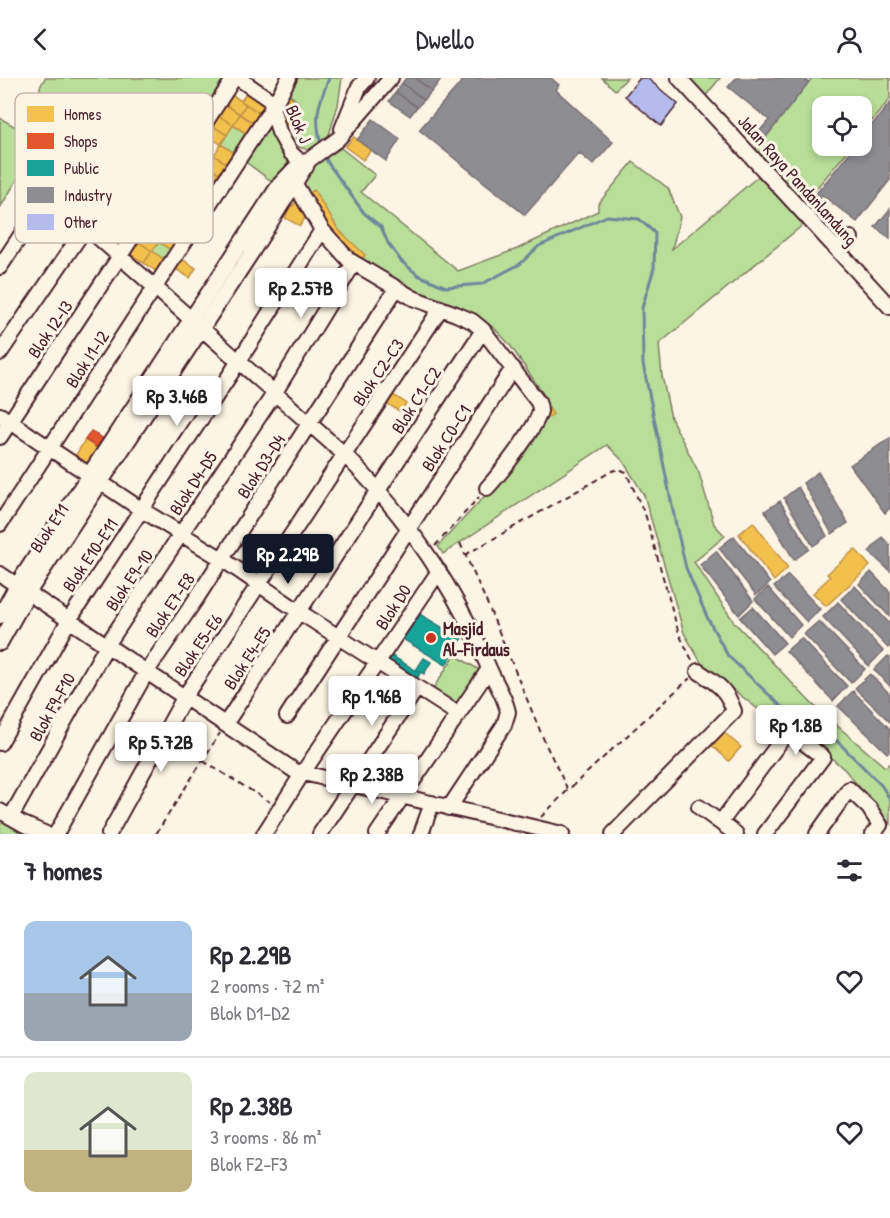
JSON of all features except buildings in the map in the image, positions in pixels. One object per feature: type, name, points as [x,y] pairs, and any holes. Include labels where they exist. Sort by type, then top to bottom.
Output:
[{"type":"street","name":"Blok I2-I3","points":[[213,111],[234,78]]},
{"type":"street","name":"Blok J","points":[[238,78],[270,100],[285,144],[306,162]]},
{"type":"street","name":"Blok I1-I2","points":[[213,198],[289,78]]},
{"type":"street","points":[[333,143],[355,96],[367,78]]},
{"type":"street","points":[[197,324],[279,185],[333,143],[391,78]]},
{"type":"street","name":"Jalan Raya Pandanlandung","points":[[679,78],[890,307]]},
{"type":"street","points":[[355,96],[368,106]]},
{"type":"street","points":[[197,324],[295,184],[306,162]]},
{"type":"street","points":[[295,184],[322,230],[337,248],[354,263],[396,289],[472,321],[483,330],[538,402],[539,413],[512,456],[487,488]]},
{"type":"street","name":"Blok E10-E11","points":[[0,743],[69,620],[322,230]]},
{"type":"street","points":[[838,251],[851,238]]},
{"type":"street","points":[[0,267],[16,243]]},
{"type":"street","points":[[0,353],[75,243]]},
{"type":"street","points":[[106,243],[345,454],[379,489],[439,571],[470,625],[507,707],[507,719],[483,760],[449,808]]},
{"type":"street","name":"Blok I2-I3","points":[[0,437],[5,418],[128,243]]},
{"type":"street","name":"Blok I1-I2","points":[[0,524],[184,243]]},
{"type":"street","name":"Blok D4-D5","points":[[181,534],[275,392],[354,263]]},
{"type":"street","name":"Blok D3-D4","points":[[222,559],[396,289]]},
{"type":"street","name":"Blok C2-C3","points":[[260,584],[441,308]]},
{"type":"street","name":"Blok E11","points":[[23,589],[197,324]]},
{"type":"street","name":"Blok C1-C2","points":[[298,611],[483,330]]},
{"type":"street","name":"Blok C0-C1","points":[[287,717],[513,368]]},
{"type":"street","points":[[5,418],[142,510],[222,559],[458,714]]},
{"type":"street","name":"Blok E9-10","points":[[107,645],[181,534]]},
{"type":"street","name":"Blok E7-E8","points":[[56,834],[147,671],[222,559]]},
{"type":"street","name":"Blok D0","points":[[264,834],[439,571]]},
{"type":"street","points":[[0,574],[295,771],[562,834]]},
{"type":"street","name":"Blok E5-E6","points":[[109,834],[185,696],[260,584]]},
{"type":"street","points":[[0,616],[23,589]]},
{"type":"street","points":[[0,643],[23,589]]},
{"type":"street","name":"Blok E4-E5","points":[[226,723],[298,611]]},
{"type":"street","name":"Blok F9-F10","points":[[5,814],[107,645]]},
{"type":"street","points":[[377,834],[489,669]]},
{"type":"street","points":[[613,834],[734,711],[729,696],[723,688],[698,671]]},
{"type":"street","points":[[320,834],[417,688]]},
{"type":"street","points":[[721,822],[788,731],[823,757],[765,834]]},
{"type":"street","points":[[817,834],[849,789],[869,808],[879,831]]},
{"type":"street","points":[[421,834],[432,804]]},
{"type":"street","points":[[699,807],[736,834]]},
{"type":"street","points":[[5,814],[46,834]]},
{"type":"path","points":[[465,555],[612,471],[619,469],[626,472],[646,517],[679,634],[698,671],[568,790],[532,827]]},
{"type":"path","points":[[428,554],[487,488]]},
{"type":"path","points":[[460,543],[546,746],[568,790]]},
{"type":"path","points":[[156,834],[226,723]]},
{"type":"path","points":[[203,761],[280,808]]},
{"type":"green space","points":[[45,78],[224,78],[213,95],[213,93],[40,93],[40,87]]},
{"type":"green space","points":[[294,78],[342,78],[338,105],[327,141],[308,150],[299,147],[292,121],[299,103],[287,92]]},
{"type":"green space","points":[[602,78],[627,78],[615,90]]},
{"type":"green space","points":[[685,78],[720,78],[704,98]]},
{"type":"green space","points":[[812,78],[890,78],[890,99],[872,121],[872,96],[812,96],[812,156],[844,156],[804,203],[753,152]]},
{"type":"green space","points":[[0,118],[15,127],[15,183],[0,208]]},
{"type":"green space","points":[[270,122],[289,162],[274,183],[243,160]]},
{"type":"green space","points":[[233,125],[249,135],[237,155],[221,144]]},
{"type":"green space","points":[[341,148],[375,175],[361,192],[458,271],[517,249],[598,211],[598,204],[633,162],[668,188],[680,217],[672,249],[761,174],[804,224],[659,344],[662,376],[671,418],[699,473],[714,524],[725,536],[694,562],[734,622],[812,704],[885,767],[890,763],[890,824],[845,770],[826,753],[782,719],[767,716],[703,666],[684,633],[644,495],[623,461],[607,445],[443,554],[438,546],[510,469],[543,420],[546,398],[510,345],[493,327],[418,297],[360,263],[352,245],[338,229],[314,191],[306,196],[298,184],[311,167]]},
{"type":"green space","points":[[160,243],[174,252],[167,262],[152,251]]},
{"type":"green space","points":[[455,655],[481,671],[457,707],[432,690]]},
{"type":"green space","points":[[0,817],[30,834],[0,834]]},
{"type":"waterway","points":[[321,145],[318,111],[329,78]]},
{"type":"waterway","points":[[324,155],[364,213],[381,227],[388,243],[401,261],[418,275],[446,287],[482,284],[520,264],[539,246],[607,216],[639,219],[655,233],[654,268],[642,308],[643,364],[686,568],[707,617],[728,656],[781,706],[825,729],[881,785],[890,799]]},
{"type":"place","name":"Masjid Al-Firdaus","points":[[431,638]]}]
